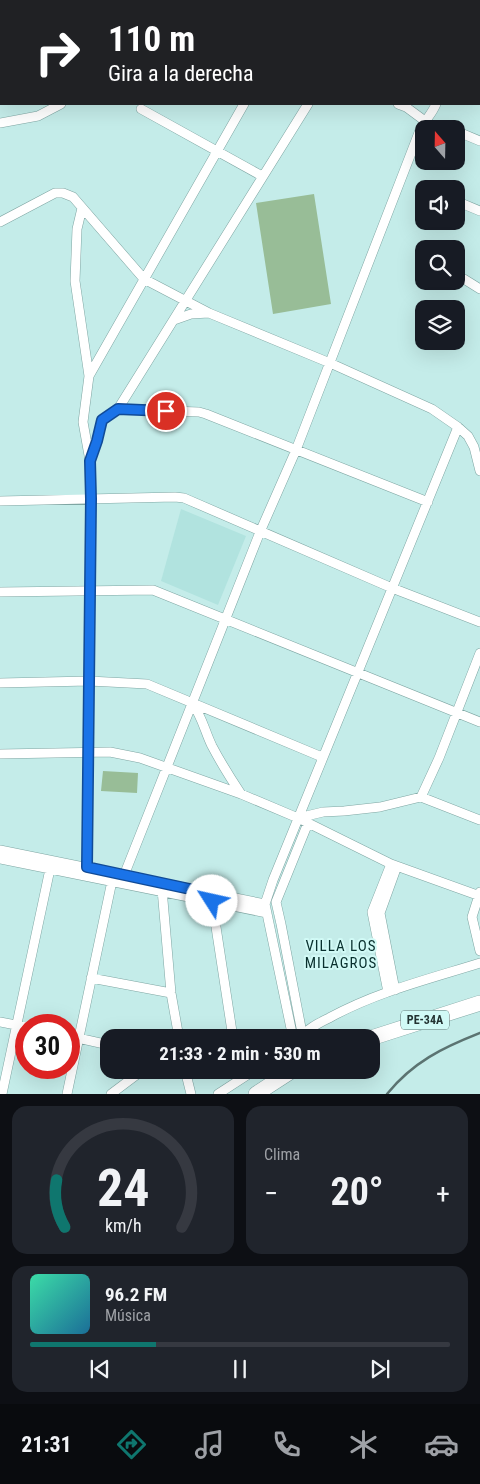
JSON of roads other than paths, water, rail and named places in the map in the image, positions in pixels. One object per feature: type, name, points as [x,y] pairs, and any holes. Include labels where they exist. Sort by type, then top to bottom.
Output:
[{"type":"highway","name":"PE-34A","points":[[380,1035],[480,1003]]},
{"type":"highway","points":[[256,1094],[279,1079]]},
{"type":"street","points":[[0,123],[38,116],[58,105]]},
{"type":"street","points":[[89,376],[243,105]]},
{"type":"street","points":[[90,461],[102,420],[118,409],[307,105]]},
{"type":"street","points":[[401,105],[424,120]]},
{"type":"street","points":[[426,120],[432,114],[436,105]]},
{"type":"street","points":[[141,109],[262,176]]},
{"type":"street","points":[[465,135],[480,141]]},
{"type":"street","points":[[80,1034],[92,978],[119,880],[168,769],[192,703],[260,532],[296,450],[415,144]]},
{"type":"street","points":[[0,222],[55,193],[63,193],[73,197],[144,279],[209,312],[432,409],[458,426],[468,436],[474,447],[480,470]]},
{"type":"street","points":[[465,205],[480,211]]},
{"type":"street","points":[[82,208],[77,229],[75,281],[89,376],[83,422],[90,461],[91,499],[87,871]]},
{"type":"street","points":[[465,280],[480,289]]},
{"type":"street","points":[[174,320],[191,314],[209,312]]},
{"type":"street","points":[[118,409],[199,412],[428,502]]},
{"type":"street","points":[[298,1029],[266,908],[273,880],[458,426]]},
{"type":"street","points":[[0,502],[184,498],[392,588],[480,622]]},
{"type":"street","points":[[0,592],[153,590],[480,722]]},
{"type":"street","points":[[421,797],[440,758],[480,653]]},
{"type":"street","points":[[0,683],[89,681],[147,684],[322,757]]},
{"type":"street","points":[[192,703],[199,713],[205,732],[220,761],[241,794]]},
{"type":"street","points":[[0,754],[88,752],[126,754],[241,794],[298,818],[394,865],[479,894],[472,917],[480,951]]},
{"type":"street","points":[[298,818],[323,812],[380,807],[421,797],[480,820]]},
{"type":"street","points":[[299,1029],[282,924],[276,902],[308,823]]},
{"type":"street","points":[[0,850],[119,880],[266,908]]},
{"type":"street","points":[[0,859],[50,869],[87,871],[119,880]]},
{"type":"street","points":[[391,991],[372,912],[394,865]]},
{"type":"street","points":[[18,1014],[50,869]]},
{"type":"street","points":[[162,888],[171,993],[177,1029]]},
{"type":"street","points":[[212,898],[233,1029]]},
{"type":"street","points":[[310,1029],[349,1007],[391,991],[480,964]]},
{"type":"street","points":[[92,978],[171,993]]},
{"type":"street","points":[[0,1022],[15,1025]]},
{"type":"street","points":[[2,1094],[15,1030]]},
{"type":"street","points":[[80,1039],[100,1042]]},
{"type":"street","points":[[67,1094],[70,1079]]},
{"type":"street","points":[[111,1094],[131,1079]]},
{"type":"street","points":[[187,1079],[191,1094]]},
{"type":"street","points":[[218,1094],[235,1079]]},
{"type":"railway","points":[[387,1094],[407,1073],[429,1057],[453,1044],[480,1033]]},
{"type":"district","name":"VILLA LOS MILAGROS","points":[[341,954]]}]
